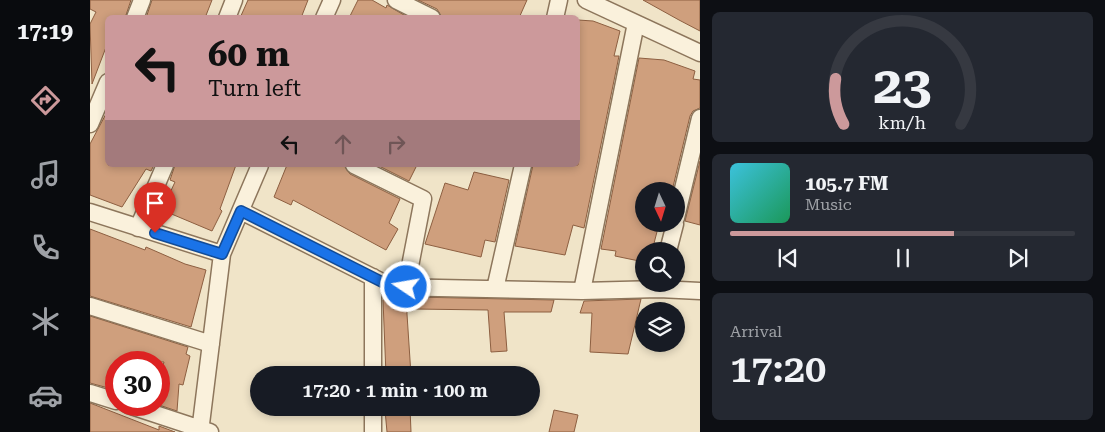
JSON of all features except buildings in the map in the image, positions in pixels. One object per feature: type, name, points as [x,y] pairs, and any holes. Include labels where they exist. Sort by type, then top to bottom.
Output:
[{"type":"street","points":[[136,15],[142,0]]},
{"type":"street","points":[[228,15],[234,0]]},
{"type":"street","points":[[325,15],[332,0]]},
{"type":"street","points":[[396,0],[426,15]]},
{"type":"street","points":[[556,15],[559,0]]},
{"type":"street","points":[[586,0],[700,53]]},
{"type":"street","points":[[582,291],[636,23]]},
{"type":"street","points":[[90,124],[105,89]]},
{"type":"street","points":[[685,182],[700,118]]},
{"type":"street","points":[[138,228],[164,167]]},
{"type":"street","points":[[160,416],[204,431],[211,344],[222,254],[259,167]]},
{"type":"street","points":[[358,167],[423,199],[406,287]]},
{"type":"street","points":[[495,289],[523,167]]},
{"type":"street","points":[[241,211],[392,287],[582,291],[635,288]]},
{"type":"street","points":[[90,212],[222,254]]},
{"type":"street","points":[[373,277],[373,366]]},
{"type":"street","points":[[685,289],[700,291]]},
{"type":"street","points":[[90,306],[211,344]]},
{"type":"street","points":[[90,393],[105,398]]},
{"type":"street","points":[[373,416],[373,432]]},
{"type":"route","points":[[155,233],[222,254],[241,211],[392,287],[406,287]]}]
